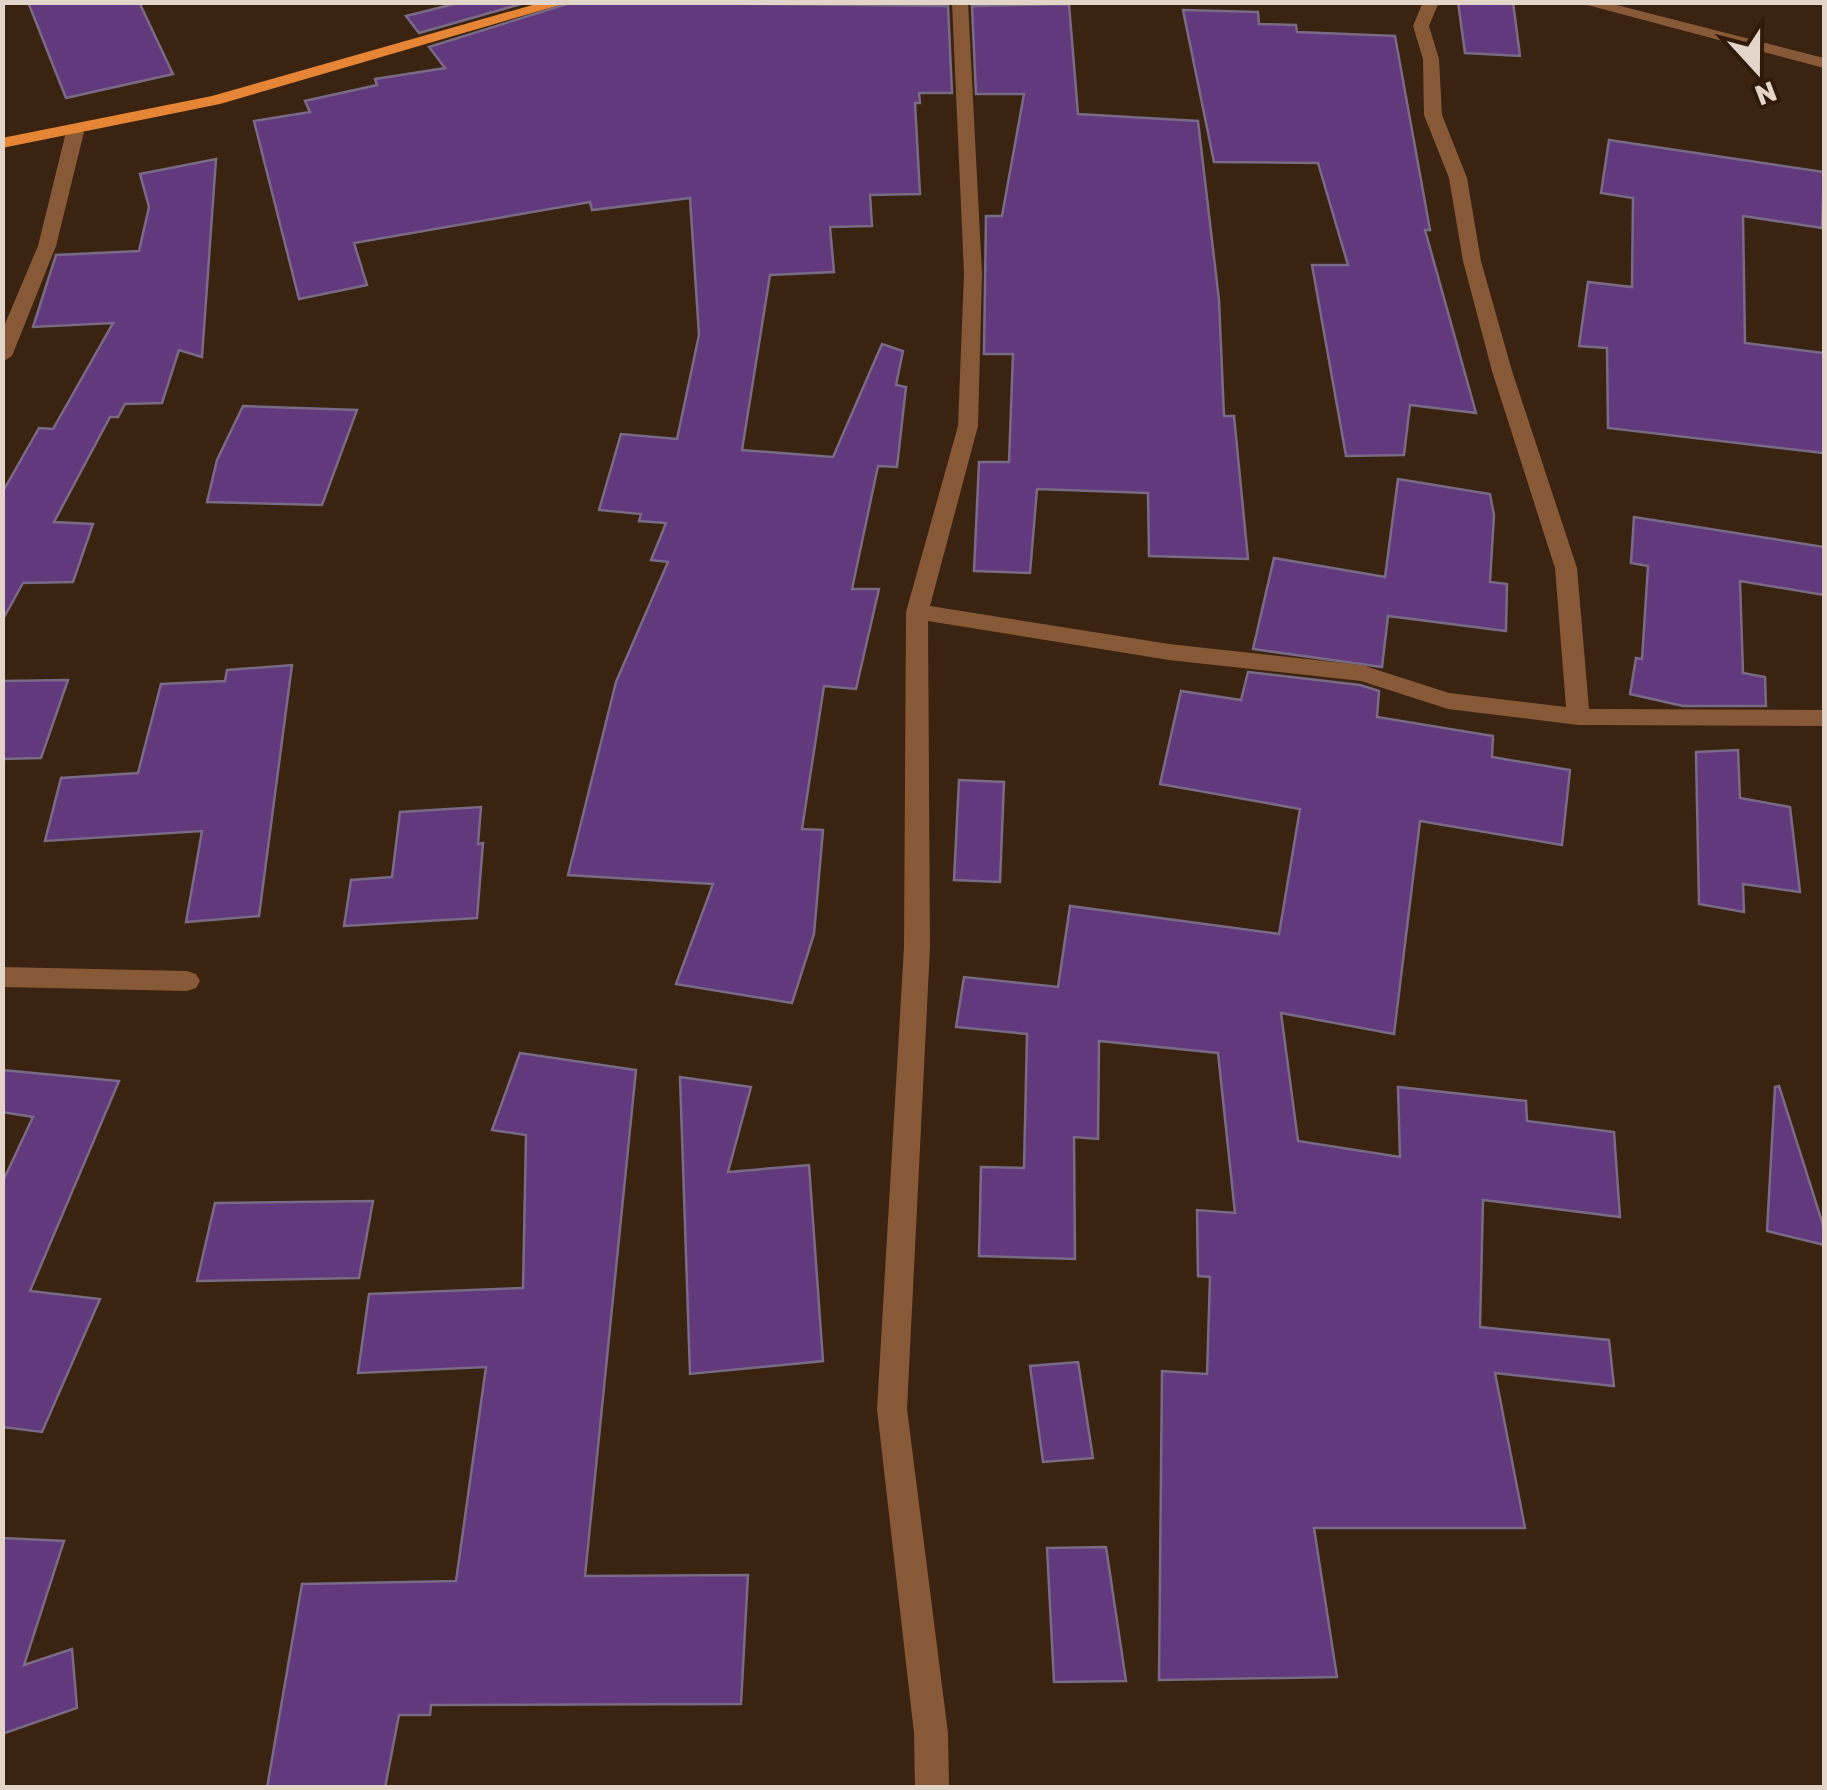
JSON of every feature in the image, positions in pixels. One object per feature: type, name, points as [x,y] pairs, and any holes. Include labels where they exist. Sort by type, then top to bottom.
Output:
[{"type":"main road","points":[[2,143],[74,132],[340,68],[562,2]]},
{"type":"street","points":[[932,1788],[931,1733],[892,1410],[917,947],[917,612],[968,426],[973,274],[960,2]]},
{"type":"street","points":[[1431,2],[1420,26],[1431,59],[1433,116],[1458,178],[1472,261],[1492,334],[1566,568],[1578,716]]},
{"type":"street","points":[[1584,2],[1824,63]]},
{"type":"street","points":[[2,356],[46,246],[74,132]]},
{"type":"street","points":[[917,612],[1169,652],[1362,673],[1448,700],[1578,716],[1824,718]]},
{"type":"street","points":[[2,977],[187,981]]},
{"type":"building","points":[[28,2],[139,2],[173,74],[66,98]]},
{"type":"building","points":[[462,2],[528,2],[419,33],[406,16]]},
{"type":"building","points":[[573,2],[948,6],[952,93],[919,93],[920,103],[915,103],[920,194],[870,195],[872,226],[830,227],[834,272],[770,275],[742,450],[833,457],[882,344],[903,351],[896,385],[906,387],[897,467],[878,466],[852,589],[879,589],[856,689],[824,686],[802,829],[823,830],[814,934],[792,1003],[676,984],[713,884],[568,875],[616,682],[668,562],[651,560],[666,523],[639,521],[641,514],[599,510],[621,434],[677,439],[699,335],[690,198],[592,210],[590,202],[354,243],[367,285],[299,299],[254,121],[310,112],[305,101],[377,85],[375,79],[445,68],[429,47]]},
{"type":"building","points":[[1458,2],[1513,2],[1520,56],[1465,53]]},
{"type":"building","points":[[1069,4],[1078,114],[1198,121],[1219,300],[1224,416],[1234,416],[1248,559],[1149,556],[1148,493],[1037,489],[1030,573],[974,571],[979,462],[1009,462],[1013,354],[984,354],[986,216],[1002,216],[1024,94],[976,94],[972,6]]},
{"type":"building","points":[[1183,10],[1258,12],[1259,24],[1296,25],[1297,32],[1395,36],[1430,230],[1425,230],[1476,413],[1410,405],[1404,455],[1346,456],[1312,265],[1348,265],[1318,163],[1214,162]]},
{"type":"building","points":[[1609,140],[1824,172],[1822,228],[1743,216],[1745,343],[1824,353],[1824,453],[1608,428],[1607,348],[1579,346],[1588,282],[1632,287],[1633,198],[1601,193]]},
{"type":"building","points":[[216,159],[202,357],[179,350],[162,403],[125,404],[118,417],[110,417],[54,522],[93,524],[73,582],[23,583],[2,621],[2,493],[39,428],[53,429],[113,323],[33,327],[56,255],[139,251],[149,207],[140,174]]},
{"type":"building","points":[[243,406],[357,410],[322,505],[207,502],[217,460]]},
{"type":"building","points":[[1398,479],[1490,494],[1494,515],[1490,582],[1507,584],[1506,631],[1388,616],[1382,667],[1253,649],[1274,558],[1385,577]]},
{"type":"building","points":[[1634,517],[1824,547],[1824,595],[1740,581],[1743,673],[1765,677],[1766,706],[1683,706],[1630,694],[1636,658],[1642,659],[1648,566],[1631,563]]},
{"type":"building","points":[[292,665],[259,916],[186,922],[202,831],[45,841],[61,778],[138,773],[161,684],[225,681],[227,670]]},
{"type":"building","points":[[1248,672],[1360,685],[1379,691],[1377,717],[1493,736],[1492,757],[1570,770],[1562,845],[1420,821],[1394,1034],[1281,1013],[1298,1141],[1400,1157],[1398,1087],[1526,1101],[1527,1121],[1614,1132],[1620,1217],[1483,1200],[1480,1327],[1609,1340],[1614,1386],[1495,1373],[1525,1528],[1314,1528],[1337,1677],[1159,1680],[1162,1371],[1207,1374],[1210,1277],[1198,1276],[1197,1210],[1235,1213],[1218,1053],[1099,1041],[1098,1139],[1074,1137],[1075,1259],[979,1256],[981,1167],[1024,1168],[1027,1034],[956,1027],[964,977],[1058,987],[1070,906],[1279,934],[1300,809],[1160,784],[1181,691],[1241,700]]},
{"type":"building","points":[[68,680],[41,758],[2,759],[2,681]]},
{"type":"building","points":[[1738,750],[1740,798],[1790,807],[1800,892],[1743,884],[1744,912],[1699,904],[1696,752]]},
{"type":"building","points":[[959,780],[1004,782],[1000,882],[954,880]]},
{"type":"building","points":[[481,807],[478,844],[483,843],[477,918],[344,926],[351,880],[392,877],[400,812]]},
{"type":"building","points":[[520,1053],[636,1070],[585,1576],[748,1575],[741,1704],[431,1705],[430,1715],[399,1715],[385,1788],[267,1788],[302,1584],[456,1581],[486,1367],[358,1373],[369,1294],[523,1288],[526,1135],[492,1130]]},
{"type":"building","points":[[2,1070],[119,1081],[30,1291],[100,1299],[42,1432],[2,1427],[2,1183],[33,1117],[2,1112]]},
{"type":"building","points":[[680,1077],[751,1087],[728,1172],[809,1165],[823,1361],[690,1374]]},
{"type":"building","points":[[1779,1086],[1824,1228],[1824,1245],[1767,1231],[1775,1087]]},
{"type":"building","points":[[373,1201],[359,1278],[197,1281],[215,1203]]},
{"type":"building","points":[[1078,1362],[1093,1458],[1043,1462],[1030,1366]]},
{"type":"building","points":[[2,1538],[64,1541],[24,1665],[72,1649],[77,1708],[2,1734]]},
{"type":"building","points":[[1106,1547],[1126,1681],[1054,1682],[1047,1548]]}]
